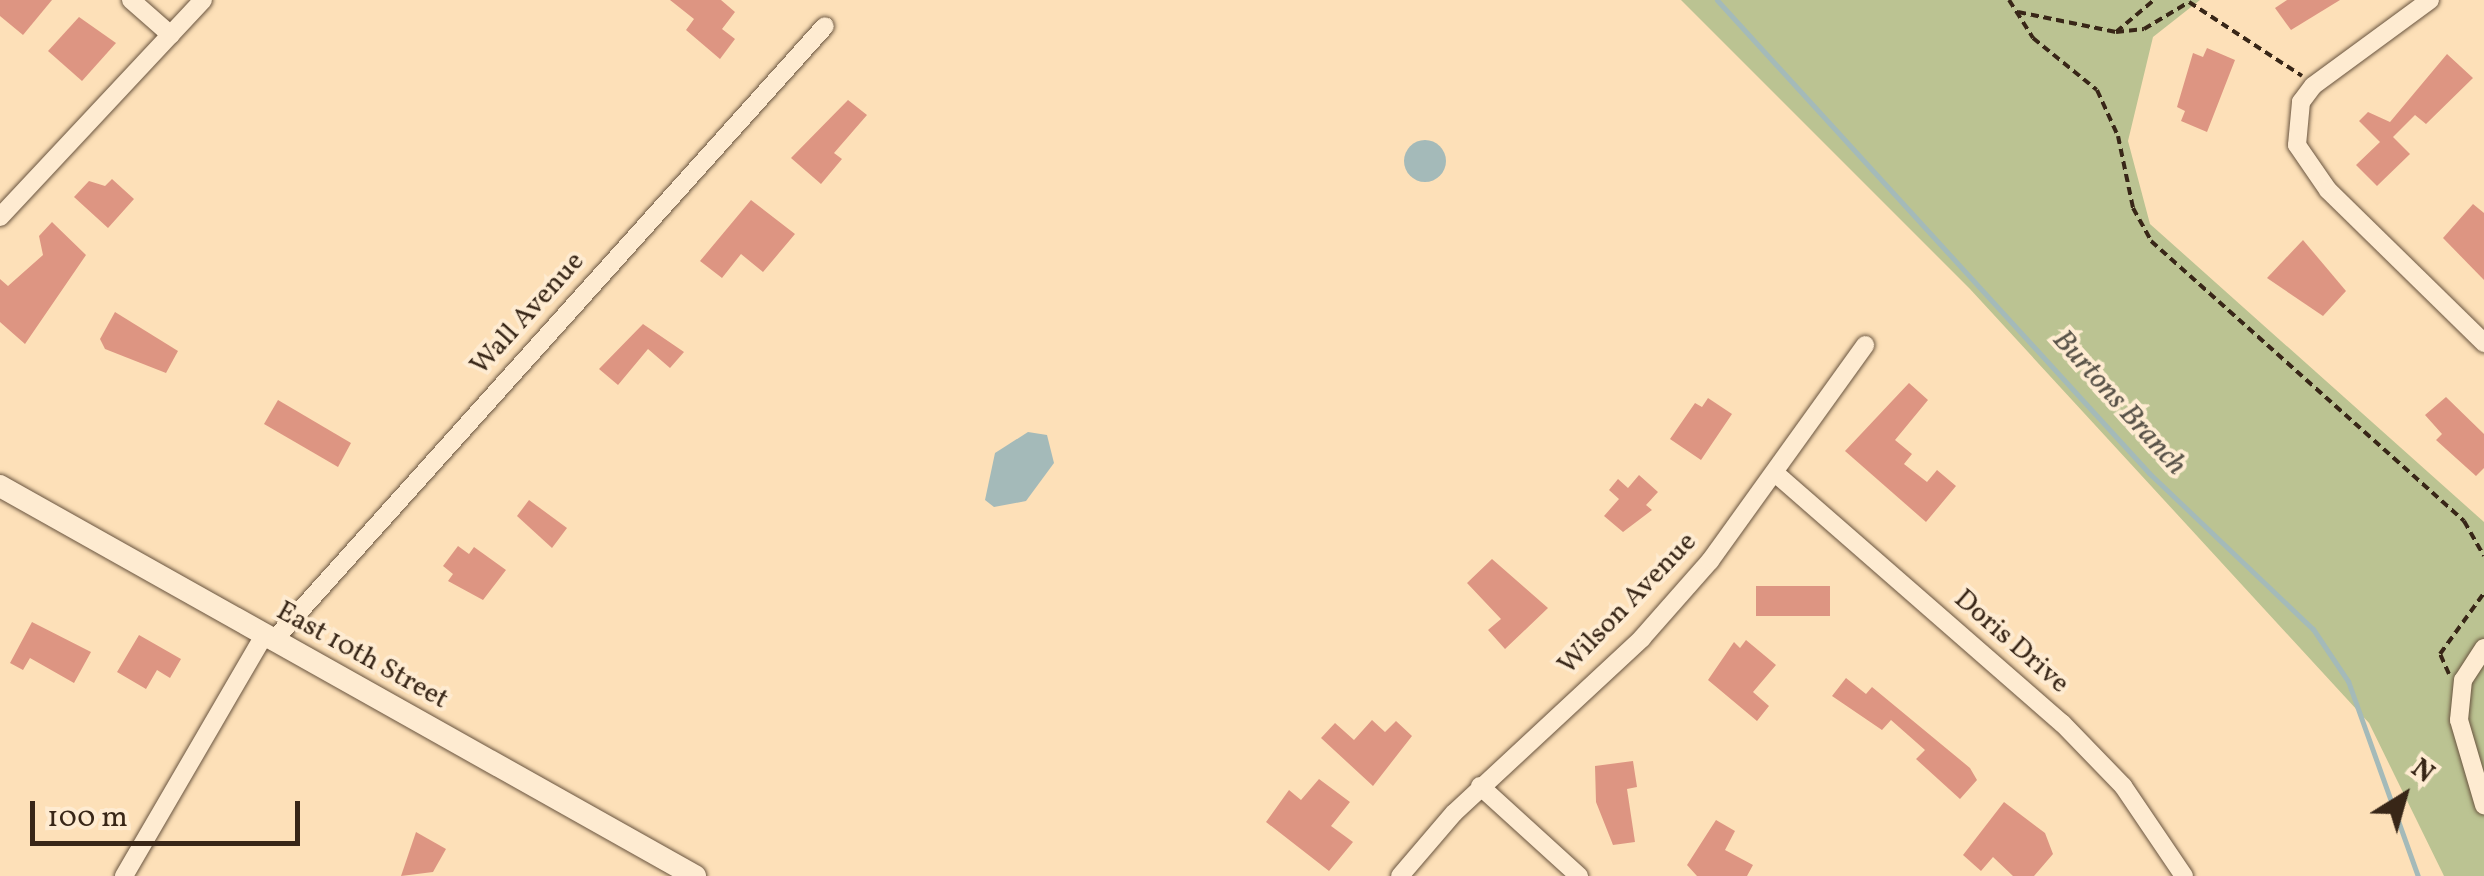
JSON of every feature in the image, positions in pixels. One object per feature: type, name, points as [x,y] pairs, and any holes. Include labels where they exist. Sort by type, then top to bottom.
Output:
[{"type":"main road","name":"East 10th Street","points":[[0,486],[695,876]]},
{"type":"street","points":[[132,0],[171,35]]},
{"type":"street","points":[[0,217],[203,0]]},
{"type":"street","points":[[2430,0],[2313,86],[2296,122],[2297,145],[2311,169],[2484,343]]},
{"type":"street","name":"Wall Avenue","points":[[124,876],[268,638],[825,26]]},
{"type":"street","name":"Wilson Avenue","points":[[1400,876],[1480,786],[1642,638],[1775,474],[1865,345]]},
{"type":"street","name":"Doris Drive","points":[[1775,474],[2062,723],[2123,786],[2184,876]]},
{"type":"street","points":[[2484,648],[2461,686],[2468,765],[2484,805]]},
{"type":"street","points":[[1480,786],[1578,876]]},
{"type":"path","points":[[2009,0],[2034,38],[2097,90],[2118,136],[2132,208],[2151,240],[2464,522],[2484,556]]},
{"type":"path","points":[[2116,32],[2154,0]]},
{"type":"path","points":[[2015,12],[2116,32],[2144,29],[2189,2],[2313,86]]},
{"type":"path","points":[[2461,686],[2440,654],[2484,593]]},
{"type":"green space","points":[[1681,0],[2200,0],[2153,37],[2128,141],[2150,224],[2484,522],[2484,876],[2444,876],[2369,723],[1970,289]]},
{"type":"shaded area","points":[[1425,140],[1440,146],[1446,161],[1440,176],[1425,182],[1410,176],[1404,161],[1410,146]]},
{"type":"shaded area","points":[[1028,432],[1047,435],[1054,463],[1026,501],[994,507],[985,500],[995,453]]},
{"type":"building","points":[[0,0],[52,0],[23,35],[0,16]]},
{"type":"building","points":[[670,0],[721,0],[735,12],[722,29],[735,39],[720,59],[686,30],[694,19]]},
{"type":"building","points":[[2287,0],[2340,0],[2291,30],[2275,8]]},
{"type":"building","points":[[79,17],[116,43],[82,81],[48,51]]},
{"type":"building","points":[[2207,48],[2235,60],[2207,132],[2181,121],[2185,111],[2177,107],[2193,53],[2203,57]]},
{"type":"building","points":[[2447,54],[2473,78],[2426,124],[2415,115],[2393,137],[2410,154],[2377,186],[2356,165],[2380,142],[2359,121],[2368,112],[2390,122]]},
{"type":"building","points":[[848,100],[867,115],[834,153],[842,159],[821,184],[791,158]]},
{"type":"building","points":[[112,179],[134,199],[108,228],[74,197],[89,181],[105,186]]},
{"type":"building","points":[[751,200],[795,234],[763,272],[741,254],[722,278],[700,261]]},
{"type":"building","points":[[2473,204],[2484,213],[2484,280],[2443,238]]},
{"type":"building","points":[[52,222],[86,255],[25,344],[0,322],[0,279],[8,286],[43,255],[39,236]]},
{"type":"building","points":[[2303,240],[2346,291],[2323,316],[2267,278]]},
{"type":"building","points":[[115,312],[178,351],[166,373],[105,349],[100,339]]},
{"type":"building","points":[[643,324],[684,352],[670,368],[648,349],[618,385],[599,369]]},
{"type":"building","points":[[1909,383],[1928,400],[1895,440],[1912,454],[1904,464],[1927,482],[1937,470],[1956,486],[1926,522],[1845,451]]},
{"type":"building","points":[[2446,397],[2484,434],[2484,468],[2476,476],[2436,440],[2442,434],[2425,415]]},
{"type":"building","points":[[1708,398],[1732,414],[1701,460],[1670,439],[1695,403],[1702,407]]},
{"type":"building","points":[[278,400],[351,443],[338,467],[264,424]]},
{"type":"building","points":[[1639,475],[1658,492],[1646,505],[1652,510],[1623,532],[1604,516],[1619,499],[1609,490],[1618,479],[1628,488]]},
{"type":"building","points":[[529,500],[567,528],[552,548],[517,516]]},
{"type":"building","points":[[458,546],[469,554],[474,547],[506,570],[483,600],[448,581],[453,574],[443,566]]},
{"type":"building","points":[[1492,559],[1548,608],[1505,649],[1488,630],[1501,619],[1467,583]]},
{"type":"building","points":[[1756,586],[1830,586],[1830,616],[1756,616]]},
{"type":"building","points":[[32,622],[91,652],[74,683],[30,658],[23,670],[10,663]]},
{"type":"building","points":[[139,635],[181,659],[170,678],[157,670],[146,689],[117,672]]},
{"type":"building","points":[[1746,640],[1776,665],[1753,692],[1769,706],[1757,721],[1708,680],[1734,642],[1740,648]]},
{"type":"building","points":[[1846,678],[1866,694],[1872,687],[1970,768],[1977,780],[1960,799],[1916,759],[1925,750],[1891,720],[1882,730],[1832,696]]},
{"type":"building","points":[[1372,720],[1385,732],[1396,721],[1412,736],[1373,786],[1321,738],[1335,723],[1354,740]]},
{"type":"building","points":[[1633,761],[1637,787],[1627,789],[1635,842],[1613,845],[1596,802],[1595,766]]},
{"type":"building","points":[[1319,779],[1350,802],[1331,826],[1353,842],[1329,871],[1266,822],[1289,790],[1301,800]]},
{"type":"building","points":[[2004,802],[2045,833],[2053,854],[2034,876],[2013,876],[1993,857],[1981,871],[1963,855]]},
{"type":"building","points":[[1716,820],[1735,831],[1725,850],[1753,865],[1747,876],[1697,876],[1687,865]]},
{"type":"building","points":[[416,832],[446,849],[433,872],[401,876]]},
{"type":"waterway","name":"Burtons Branch","points":[[1717,0],[2149,473],[2313,629],[2348,681],[2418,876]]}]
